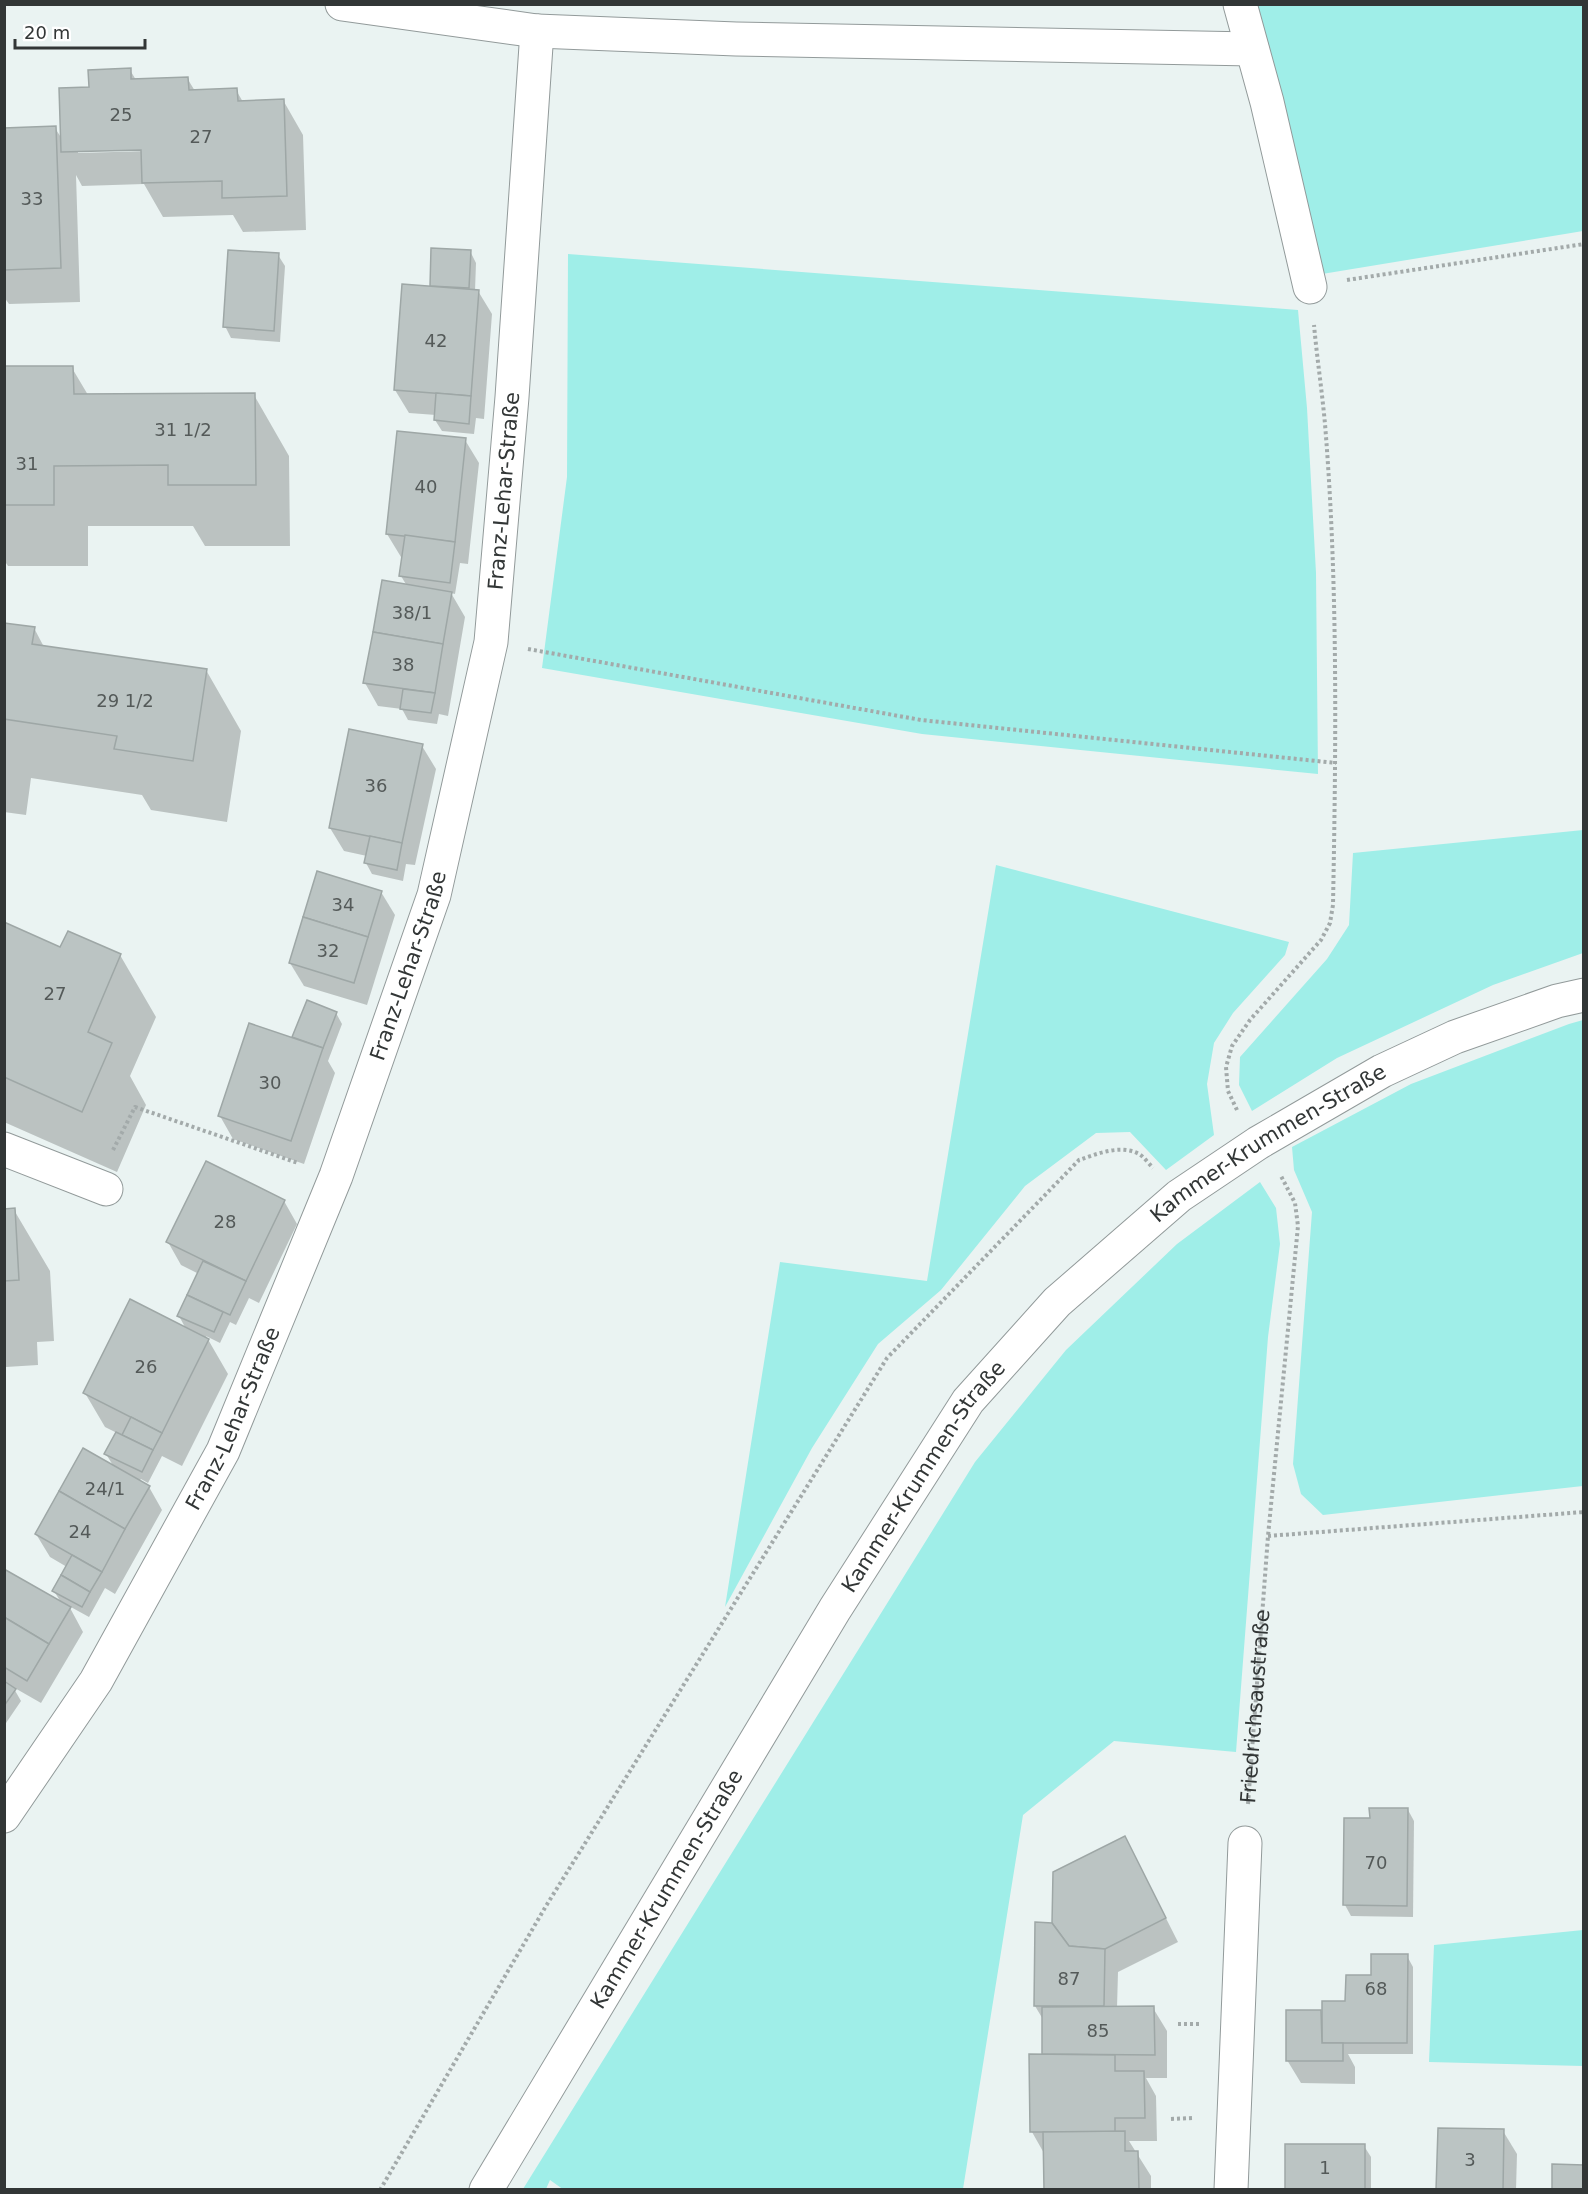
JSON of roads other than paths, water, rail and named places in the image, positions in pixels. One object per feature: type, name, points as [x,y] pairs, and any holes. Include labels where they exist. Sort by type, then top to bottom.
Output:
[{"type":"street","points":[[342,4],[537,31],[760,40],[1252,49]]},
{"type":"street","points":[[1240,4],[1267,102],[1310,286]]},
{"type":"street","name":"Franz-Lehar-Straße","points":[[4,1816],[96,1681],[223,1451],[336,1176],[434,895],[491,642],[513,386],[537,31]]},
{"type":"street","name":"Kammer-Krummen-Straße","points":[[486,2190],[835,1610],[968,1401],[1058,1302],[1179,1196],[1258,1143],[1382,1071],[1455,1037],[1557,1001],[1584,994]]},
{"type":"street","points":[[4,1149],[95,1186]]},
{"type":"street","points":[[1231,2190],[1245,1843]]}]
